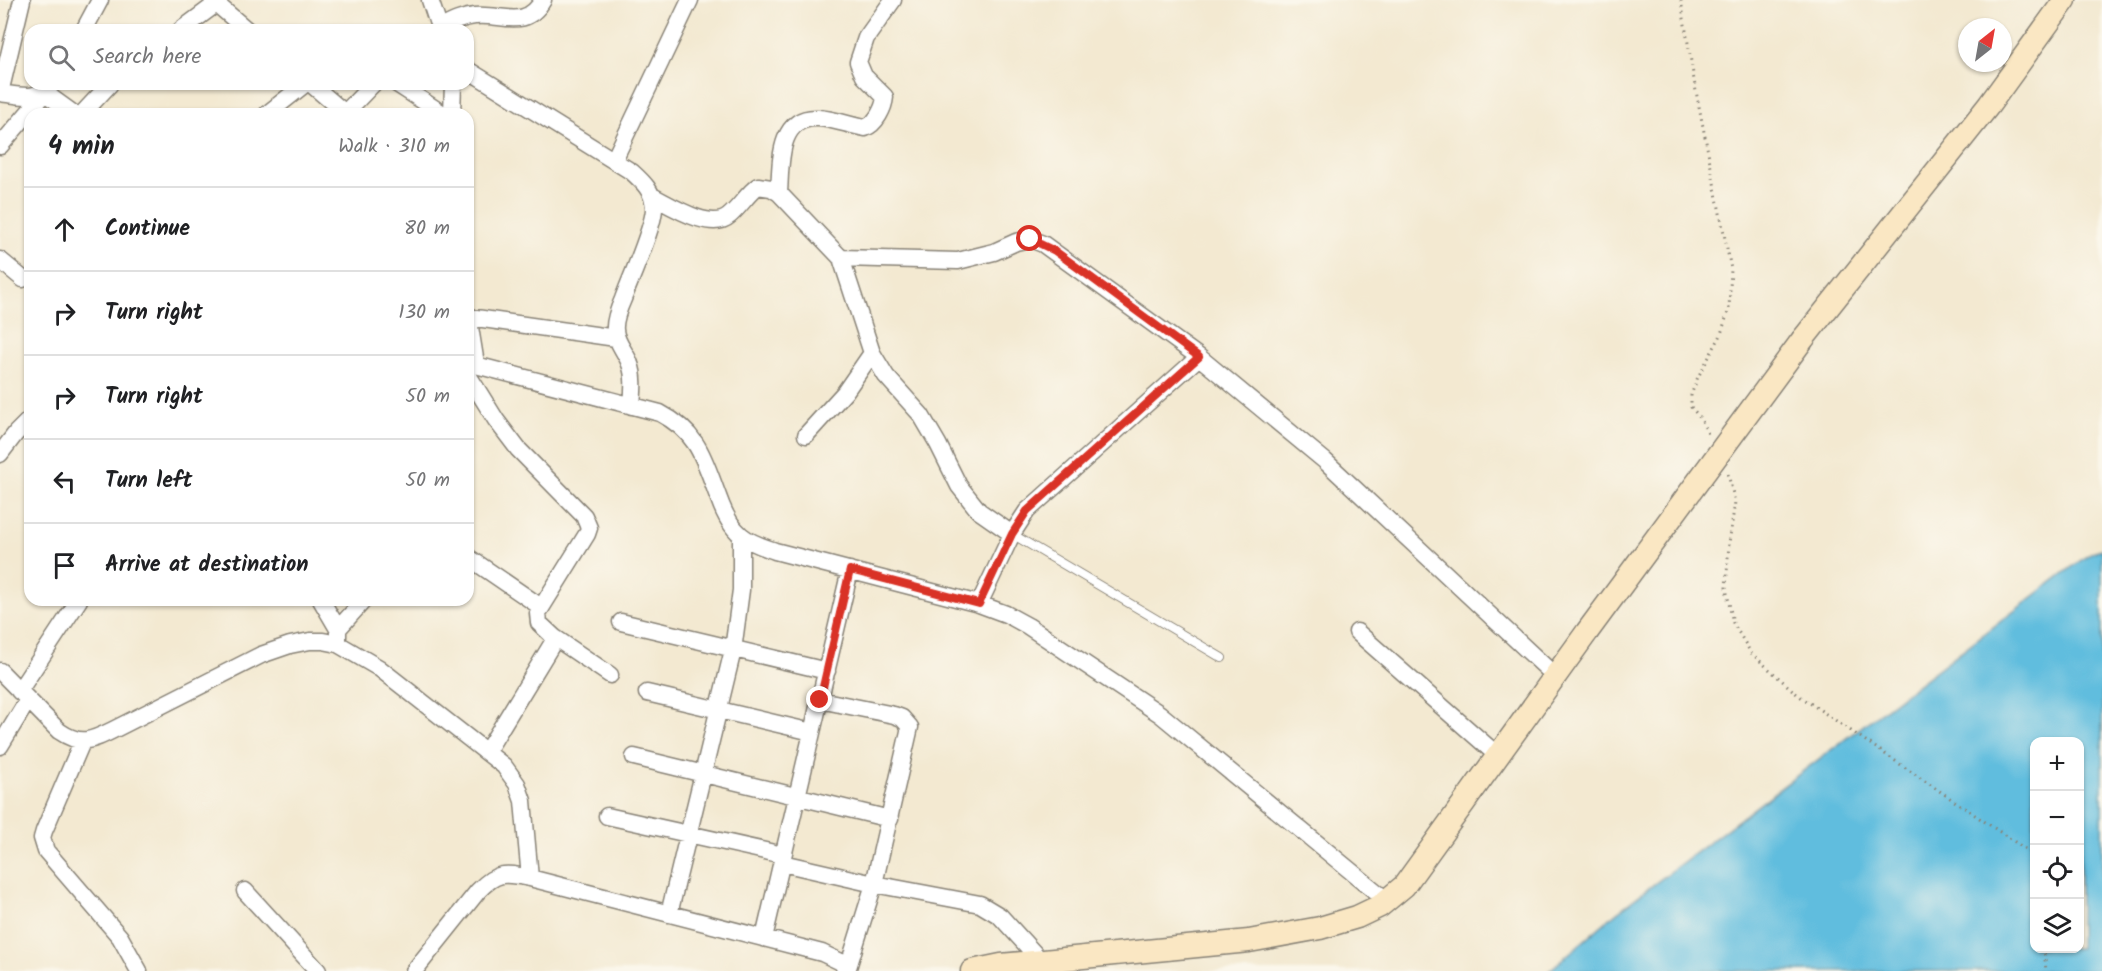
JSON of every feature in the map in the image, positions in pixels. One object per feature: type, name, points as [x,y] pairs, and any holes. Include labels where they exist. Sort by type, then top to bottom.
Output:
[{"type":"street","points":[[22,0],[0,93],[30,97],[45,90]]},
{"type":"street","points":[[87,24],[100,0]]},
{"type":"street","points":[[430,0],[438,24]]},
{"type":"street","points":[[452,24],[468,17],[478,16],[514,19],[524,17],[531,15],[543,0]]},
{"type":"street","points":[[614,160],[690,0]]},
{"type":"street","points":[[779,193],[782,152],[786,137],[793,126],[817,118],[865,128],[876,119],[885,97],[864,76],[858,62],[866,38],[893,0]]},
{"type":"street","points":[[972,971],[1001,965],[1249,941],[1320,928],[1357,917],[1380,906],[1404,885],[1803,339],[1989,105],[2065,0]]},
{"type":"street","points":[[188,24],[214,2],[240,24]]},
{"type":"street","points":[[474,74],[614,160],[644,183],[652,196],[655,208],[651,224],[619,307],[615,329],[616,338],[630,363],[633,375],[632,406]]},
{"type":"street","points":[[32,108],[47,90]]},
{"type":"street","points":[[51,90],[68,108]]},
{"type":"street","points":[[88,108],[104,90]]},
{"type":"street","points":[[275,108],[297,90]]},
{"type":"street","points":[[318,90],[338,108]]},
{"type":"street","points":[[351,108],[367,90]]},
{"type":"street","points":[[406,90],[434,108]]},
{"type":"street","points":[[452,108],[453,90]]},
{"type":"street","points":[[0,146],[24,118]]},
{"type":"street","points":[[652,196],[699,218],[717,222],[729,216],[758,186],[771,188],[779,193],[841,258],[872,353],[886,376],[921,416],[968,499],[989,519],[1012,534]]},
{"type":"street","points":[[841,258],[958,261],[976,258],[1016,242],[1030,239],[1055,251],[1199,357],[1325,461],[1555,676]]},
{"type":"street","points":[[0,260],[23,279]]},
{"type":"street","points":[[474,317],[616,338]]},
{"type":"street","points":[[807,435],[845,392],[872,353]]},
{"type":"street","points":[[979,604],[1012,534],[1027,511],[1199,357]]},
{"type":"street","points":[[474,368],[660,413],[677,422],[691,436],[703,457],[724,512],[731,525],[741,536],[775,551],[979,604],[1006,614],[1028,626],[1160,714],[1386,900]]},
{"type":"street","points":[[474,373],[496,420],[518,449],[588,522],[587,534],[542,607],[538,619],[554,637],[610,675]]},
{"type":"street","points":[[0,454],[24,425]]},
{"type":"street","points":[[669,914],[733,650],[740,599],[741,536]]},
{"type":"street","points":[[474,561],[542,607]]},
{"type":"street","points":[[764,938],[850,570]]},
{"type":"street","points":[[0,746],[23,695],[76,606]]},
{"type":"street","points":[[324,606],[338,637],[504,766],[517,784],[523,801],[530,878]]},
{"type":"street","points":[[0,671],[59,731],[69,738],[82,742],[94,740],[261,655],[290,645],[338,637],[360,606]]},
{"type":"street","points":[[621,622],[826,671]]},
{"type":"street","points":[[1357,632],[1497,755]]},
{"type":"street","points":[[487,751],[552,644],[554,637]]},
{"type":"street","points":[[647,693],[812,732]]},
{"type":"street","points":[[820,700],[894,715],[907,722],[910,727],[874,884],[847,971]]},
{"type":"street","points":[[82,742],[44,831],[42,844],[120,937],[139,971]]},
{"type":"street","points":[[634,757],[890,819]]},
{"type":"street","points":[[607,816],[688,833],[874,884],[967,900],[991,908],[1041,961]]},
{"type":"street","points":[[414,971],[488,881],[504,874],[530,878],[828,955],[841,962],[847,971]]},
{"type":"street","points":[[245,891],[318,971]]},
{"type":"lane","points":[[1012,534],[1222,658]]},
{"type":"path","points":[[1681,0],[1695,86],[1731,269],[1729,309],[1720,337],[1691,395],[1691,407],[1701,419],[1711,439]]},
{"type":"path","points":[[1726,469],[1731,479],[1735,502],[1728,543],[1725,588],[1733,623],[1751,653],[1797,695],[2030,852]]},
{"type":"path","points":[[2044,953],[2046,971]]},
{"type":"water","points":[[2102,549],[2102,971],[1549,971],[1616,913],[2092,552]]},
{"type":"route","points":[[820,700],[850,570],[979,604],[1012,534],[1027,511],[1199,357],[1055,251],[1030,239]]}]
